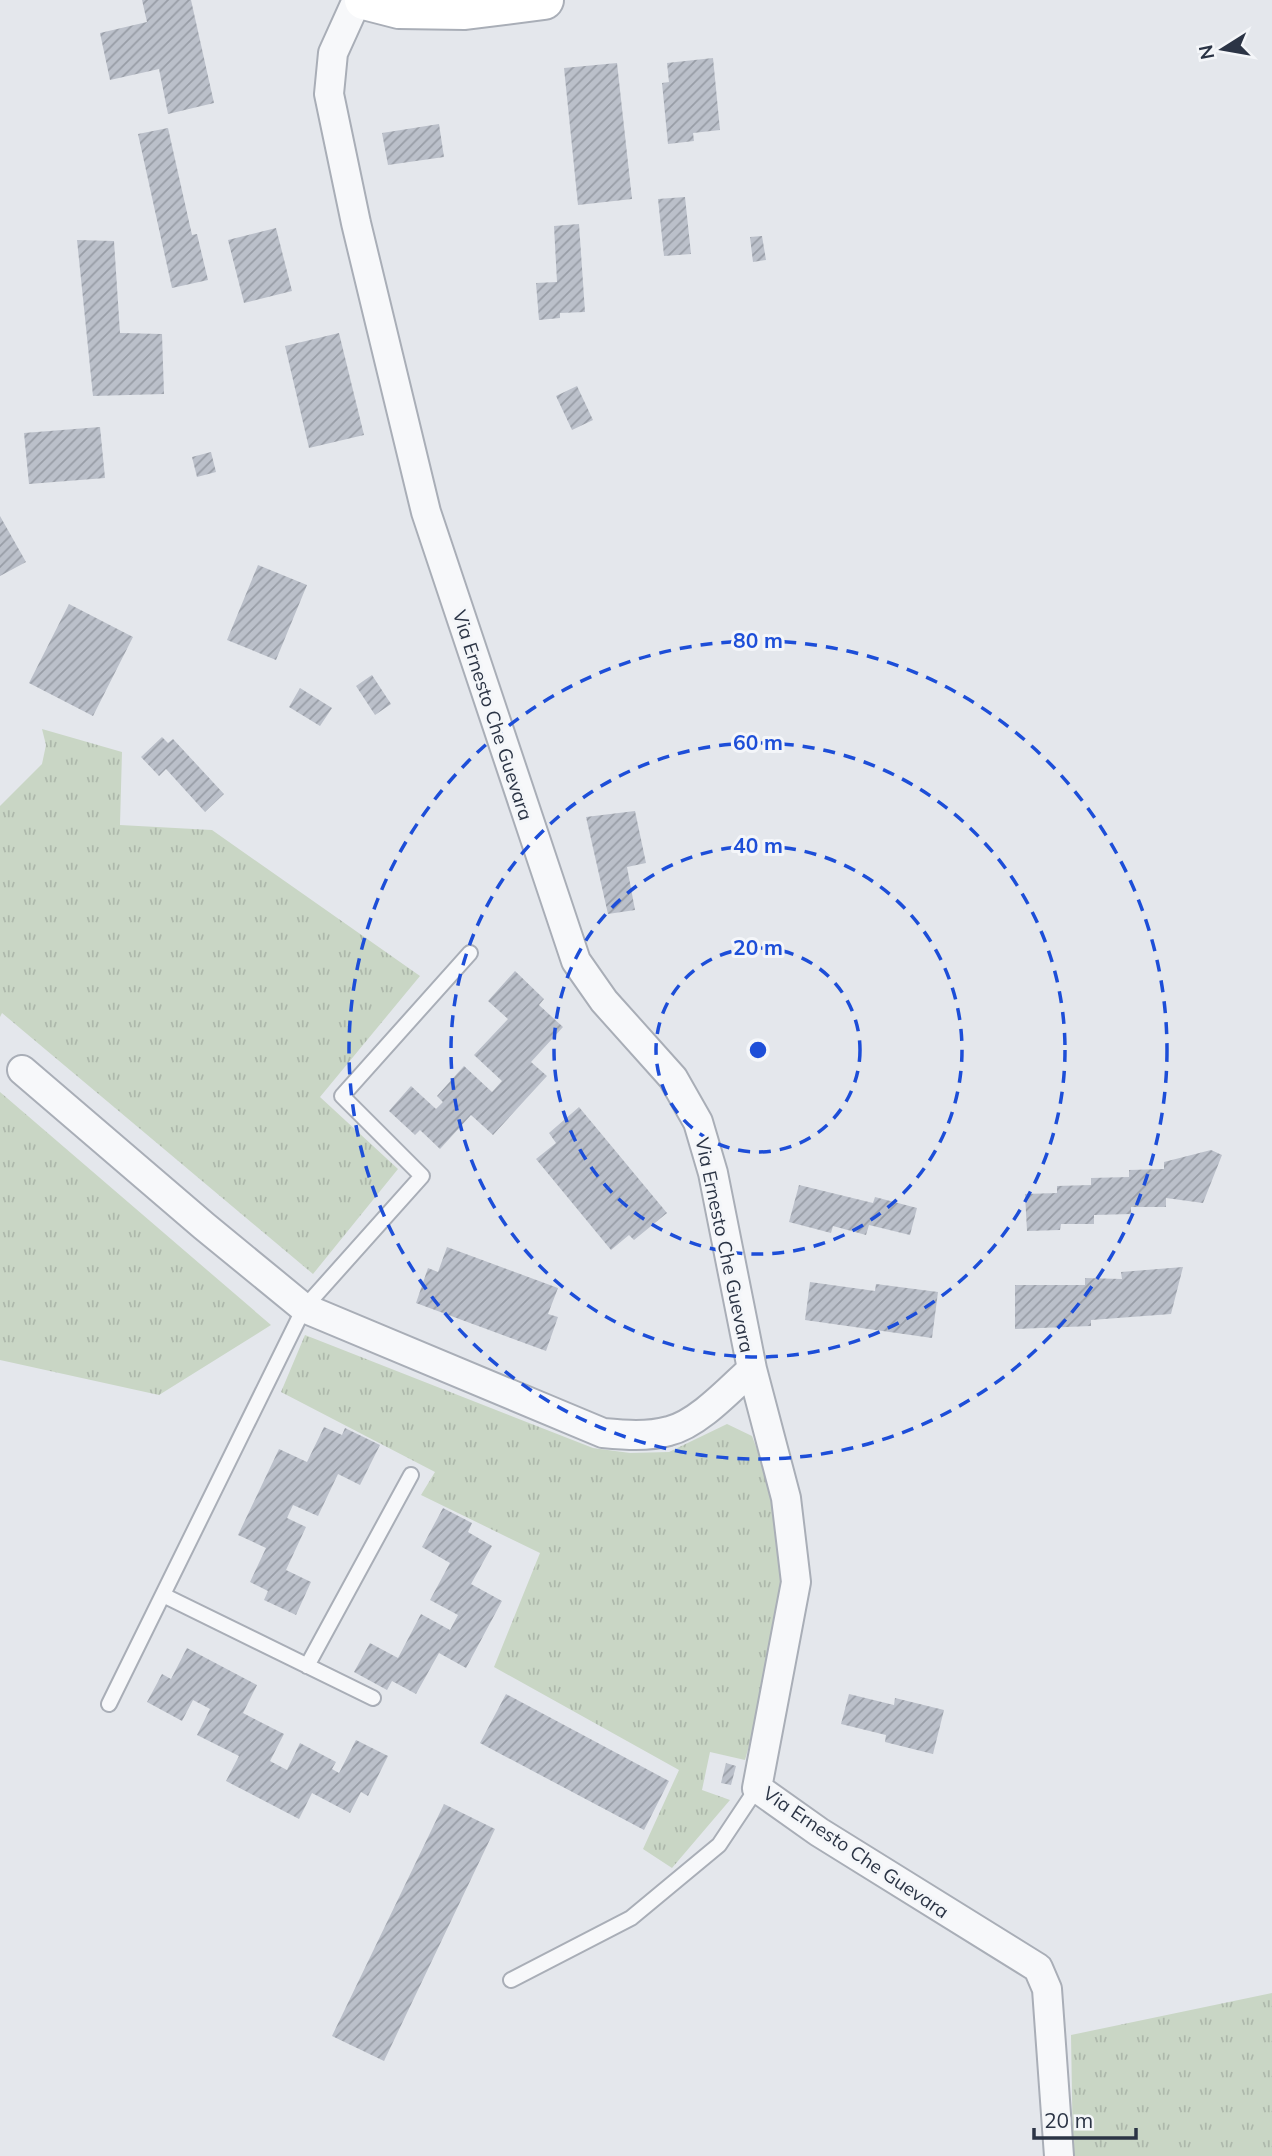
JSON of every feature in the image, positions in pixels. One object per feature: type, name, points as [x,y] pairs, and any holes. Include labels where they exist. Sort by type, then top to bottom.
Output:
[{"type":"street","name":"Via Ernesto Che Guevara","points":[[357,0],[333,53],[329,94],[356,223],[426,512],[576,961],[604,1000],[673,1078],[698,1122],[713,1173],[752,1369],[786,1498],[796,1582],[757,1788],[819,1832],[1038,1968],[1047,1989],[1059,2156]]},
{"type":"street","points":[[364,0],[399,9],[465,10],[544,0]]},
{"type":"street","points":[[22,1070],[303,1308],[603,1433],[636,1436],[671,1431],[705,1411],[752,1369]]},
{"type":"lane","points":[[109,1704],[303,1308],[422,1176],[342,1096],[470,953]]},
{"type":"lane","points":[[307,1666],[411,1475]]},
{"type":"lane","points":[[163,1595],[373,1698]]},
{"type":"lane","points":[[512,1979],[631,1918],[719,1845],[757,1788]]},
{"type":"green space","points":[[42,729],[122,752],[120,825],[212,830],[420,976],[320,1097],[398,1169],[313,1274],[2,1013],[0,1017],[0,806],[42,764],[46,745]]},
{"type":"green space","points":[[0,1092],[271,1325],[159,1395],[0,1360]]},
{"type":"green space","points":[[305,1335],[593,1448],[630,1453],[669,1452],[727,1424],[752,1436],[772,1489],[784,1587],[756,1721],[745,1760],[710,1752],[702,1790],[730,1800],[672,1868],[643,1849],[679,1770],[494,1667],[540,1553],[421,1495],[435,1472],[281,1392]]},
{"type":"green space","points":[[1272,1993],[1272,2156],[1073,2156],[1071,2035]]},
{"type":"building","points":[[142,0],[191,0],[214,103],[168,114],[159,69],[110,80],[100,33],[147,22]]},
{"type":"building","points":[[713,58],[720,130],[693,133],[694,141],[668,144],[662,83],[669,82],[667,63]]},
{"type":"building","points":[[617,63],[632,199],[578,205],[564,68]]},
{"type":"building","points":[[439,124],[444,157],[388,165],[382,133]]},
{"type":"building","points":[[168,128],[192,235],[197,234],[208,280],[172,288],[138,134]]},
{"type":"building","points":[[685,197],[691,254],[664,256],[658,199]]},
{"type":"building","points":[[579,224],[585,312],[560,313],[560,318],[539,320],[536,283],[557,282],[554,226]]},
{"type":"building","points":[[276,228],[292,291],[244,303],[228,240]]},
{"type":"building","points":[[762,236],[766,260],[753,262],[750,237]]},
{"type":"building","points":[[77,240],[114,241],[120,333],[162,334],[164,394],[93,396]]},
{"type":"building","points":[[339,333],[364,435],[309,448],[285,346]]},
{"type":"building","points":[[577,386],[593,420],[572,430],[556,396]]},
{"type":"building","points":[[100,427],[105,478],[29,484],[24,433]]},
{"type":"building","points":[[211,452],[216,472],[197,477],[192,457]]},
{"type":"building","points":[[0,516],[26,562],[0,576]]},
{"type":"building","points":[[258,565],[307,585],[276,660],[227,640]]},
{"type":"building","points":[[69,604],[133,637],[93,716],[29,683]]},
{"type":"building","points":[[372,675],[391,704],[375,715],[356,686]]},
{"type":"building","points":[[300,688],[332,708],[320,726],[289,707]]},
{"type":"building","points":[[162,737],[168,743],[173,739],[224,794],[205,812],[166,769],[159,776],[141,757]]},
{"type":"building","points":[[635,811],[646,863],[627,867],[635,910],[608,914],[586,817]]},
{"type":"building","points":[[515,971],[544,999],[539,1005],[563,1027],[531,1062],[547,1076],[493,1135],[471,1115],[440,1149],[420,1130],[415,1135],[389,1111],[411,1086],[436,1109],[443,1102],[437,1096],[464,1066],[492,1092],[502,1081],[474,1055],[508,1019],[488,1001]]},
{"type":"building","points":[[579,1107],[667,1213],[634,1240],[629,1235],[611,1250],[536,1159],[556,1143],[549,1133]]},
{"type":"building","points":[[1211,1150],[1222,1155],[1203,1203],[1166,1198],[1166,1207],[1131,1207],[1131,1214],[1094,1215],[1094,1224],[1061,1224],[1060,1230],[1027,1231],[1025,1194],[1057,1193],[1057,1186],[1091,1185],[1091,1178],[1129,1177],[1129,1170],[1164,1169],[1164,1162]]},
{"type":"building","points":[[799,1185],[873,1203],[875,1197],[917,1208],[910,1235],[869,1225],[866,1235],[833,1226],[831,1233],[789,1222]]},
{"type":"building","points":[[447,1247],[558,1288],[548,1314],[558,1317],[546,1351],[416,1303],[428,1268],[438,1272]]},
{"type":"building","points":[[1183,1267],[1171,1314],[1091,1320],[1091,1326],[1015,1329],[1015,1285],[1085,1285],[1085,1278],[1122,1279],[1121,1272]]},
{"type":"building","points":[[810,1282],[875,1291],[876,1284],[938,1292],[932,1338],[805,1320]]},
{"type":"building","points":[[324,1427],[342,1435],[345,1428],[380,1445],[360,1485],[338,1474],[318,1516],[293,1505],[287,1518],[306,1527],[286,1570],[311,1582],[296,1615],[264,1600],[268,1591],[250,1582],[266,1548],[238,1535],[279,1449],[307,1462]]},
{"type":"building","points":[[443,1508],[472,1523],[468,1532],[492,1546],[471,1584],[502,1601],[466,1668],[439,1653],[416,1694],[392,1681],[387,1690],[354,1672],[370,1643],[398,1658],[421,1614],[450,1630],[458,1615],[430,1600],[450,1563],[422,1547]]},
{"type":"building","points":[[187,1648],[257,1685],[243,1713],[284,1734],[270,1761],[287,1770],[300,1743],[336,1762],[332,1769],[339,1773],[356,1740],[388,1756],[368,1796],[361,1792],[350,1813],[312,1793],[299,1819],[226,1781],[239,1756],[197,1735],[210,1709],[193,1700],[182,1721],[147,1702],[162,1674],[171,1679]]},
{"type":"building","points":[[506,1694],[669,1781],[644,1830],[480,1743]]},
{"type":"building","points":[[849,1694],[894,1705],[895,1698],[944,1710],[933,1754],[885,1742],[886,1735],[841,1724]]},
{"type":"building","points":[[726,1763],[736,1766],[731,1785],[721,1783]]},
{"type":"building","points":[[444,1804],[495,1829],[384,2061],[332,2036]]}]
